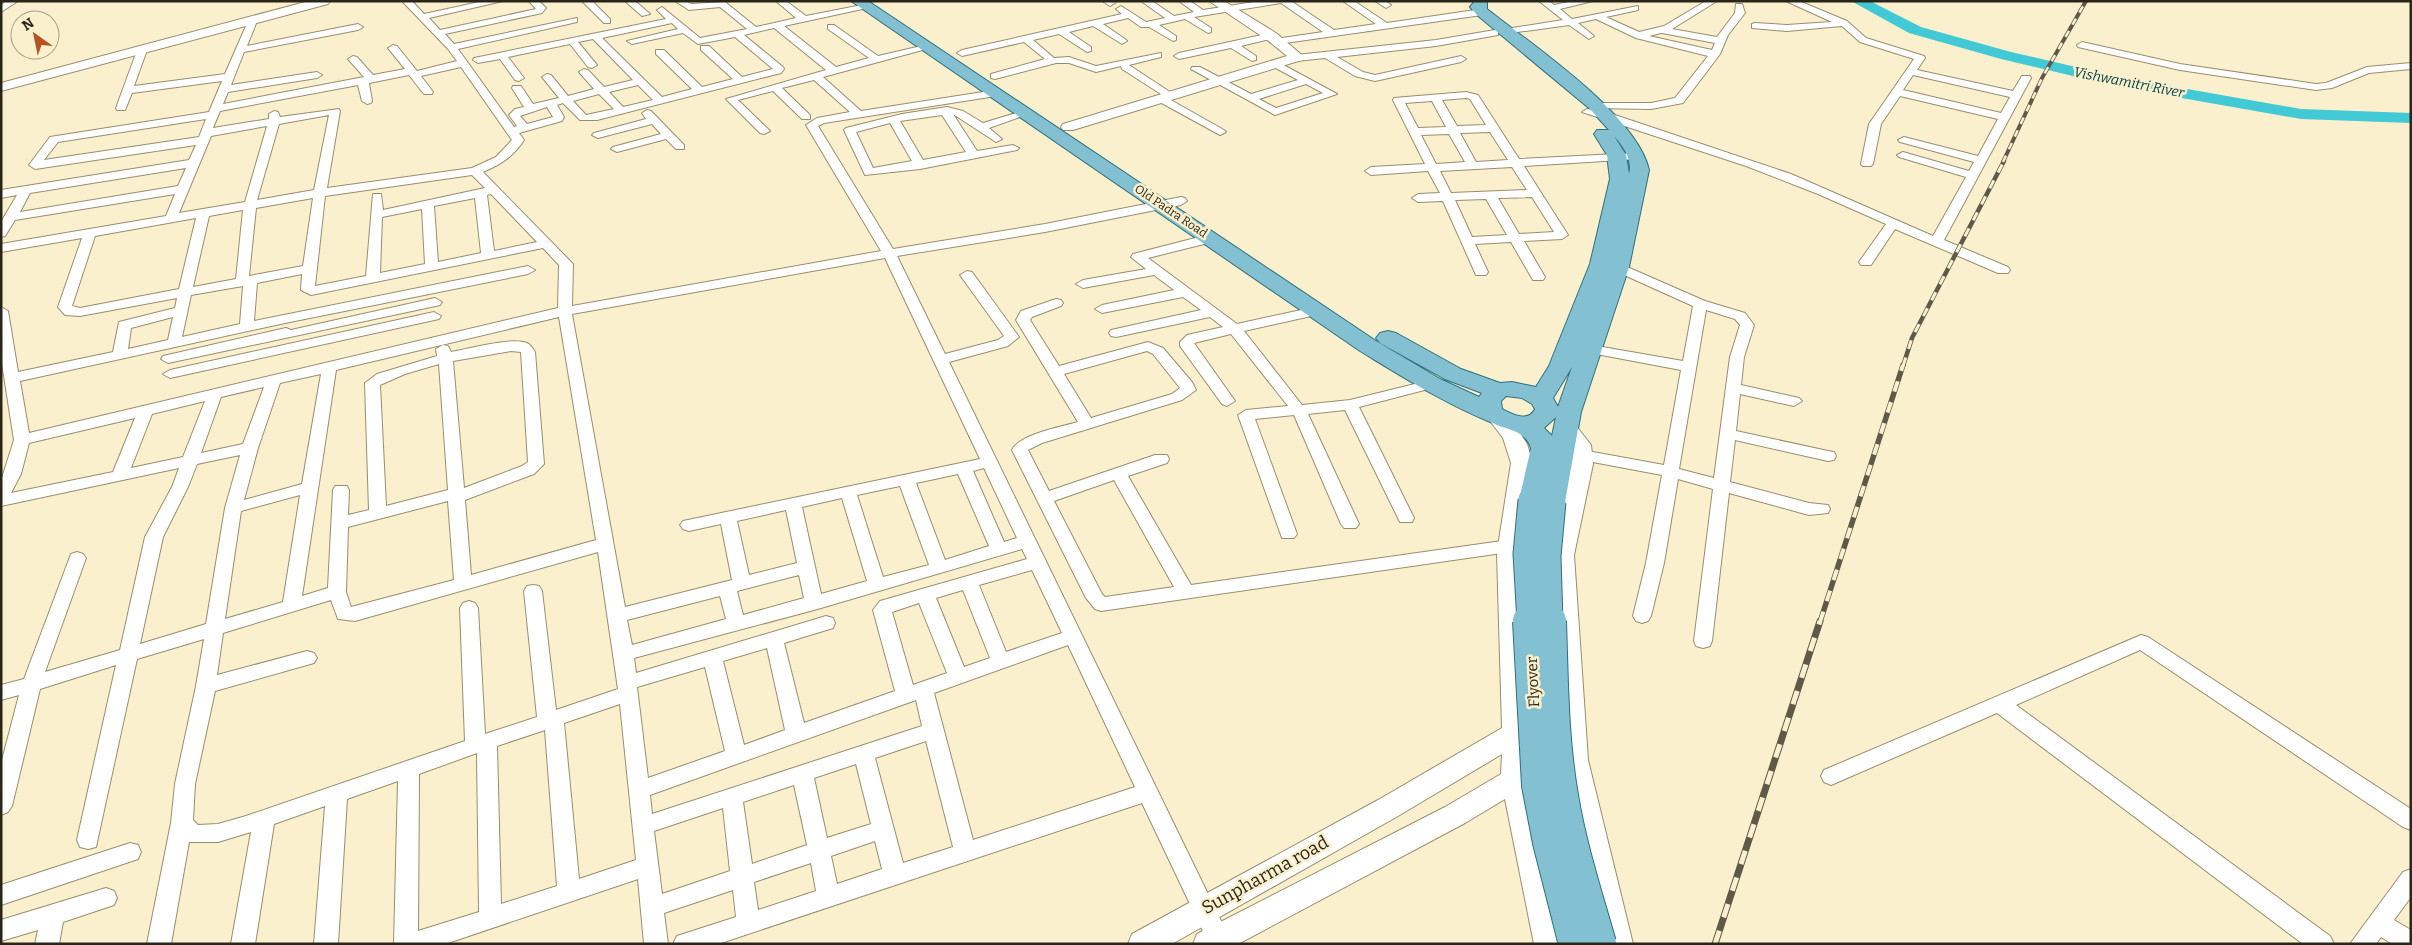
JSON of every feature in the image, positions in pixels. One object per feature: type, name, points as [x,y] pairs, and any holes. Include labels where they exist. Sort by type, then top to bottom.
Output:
[{"type":"main road","name":"Old Padra Road","points":[[884,1],[962,53],[1026,113],[1386,337],[1453,374],[1495,407]]},
{"type":"main road","name":"Old Padra Road","points":[[861,3],[926,46],[996,84],[1068,127],[1172,203],[1211,238],[1315,311],[1431,384],[1495,407]]},
{"type":"main road","points":[[1472,5],[1500,32],[1630,143],[1628,157],[1620,178],[1601,264],[1561,366],[1543,400]]},
{"type":"main road","name":"Flyover","points":[[1598,944],[1570,843],[1561,795],[1556,748],[1547,556],[1552,502],[1566,426],[1618,267],[1637,188],[1640,170],[1628,157]]},
{"type":"main road","points":[[1543,400],[1547,409],[1546,415],[1541,420],[1525,424],[1515,424],[1495,407],[1506,389],[1525,390],[1543,400],[1558,400],[1576,391]]},
{"type":"main road","name":"Flyover","points":[[1525,424],[1540,438],[1544,448],[1561,459]]},
{"type":"main road","name":"Flyover","points":[[1561,459],[1532,500],[1527,554],[1539,786],[1550,842],[1576,944]]},
{"type":"street","points":[[1,9],[14,1]]},
{"type":"street","points":[[1,87],[324,1]]},
{"type":"street","points":[[422,17],[499,1]]},
{"type":"street","points":[[438,33],[539,10],[541,8],[533,1]]},
{"type":"street","points":[[586,1],[608,21]]},
{"type":"street","points":[[630,1],[645,14]]},
{"type":"street","points":[[679,1],[689,7],[722,4],[754,30]]},
{"type":"street","points":[[780,1],[805,20]]},
{"type":"street","points":[[1183,1],[1202,13]]},
{"type":"street","points":[[1133,28],[1202,13],[1223,6],[1282,1],[1333,34]]},
{"type":"street","points":[[1347,1],[1386,26]]},
{"type":"street","points":[[1543,1],[1590,36]]},
{"type":"street","points":[[1554,8],[1589,1]]},
{"type":"street","points":[[1641,35],[1662,30],[1713,1]]},
{"type":"street","points":[[1790,1],[1844,23],[1856,36],[1863,40],[1920,58],[1875,124],[1867,164]]},
{"type":"street","points":[[1,248],[320,193],[475,171],[497,162],[511,152],[518,140],[452,47],[409,2]]},
{"type":"street","points":[[662,10],[698,41],[702,41],[805,20],[861,3]]},
{"type":"street","points":[[962,53],[1095,22],[1117,7],[1148,3],[1173,19]]},
{"type":"street","points":[[1179,56],[1232,44],[1274,38],[1333,34],[1386,26],[1472,5]]},
{"type":"street","points":[[1223,6],[1297,54],[1296,58]]},
{"type":"street","points":[[1591,109],[1673,104],[1679,101],[1715,54],[1730,25],[1740,13],[1739,6]]},
{"type":"street","points":[[1117,7],[1170,36],[1153,38]]},
{"type":"street","points":[[1068,127],[1296,58],[1436,43],[1571,22],[1635,8]]},
{"type":"street","points":[[1186,16],[1208,30]]},
{"type":"street","points":[[1597,16],[1612,25],[1641,35],[1676,46],[1715,54]]},
{"type":"street","points":[[452,47],[574,20]]},
{"type":"street","points":[[478,60],[674,20]]},
{"type":"street","points":[[171,218],[252,21]]},
{"type":"street","points":[[1095,22],[1122,41]]},
{"type":"street","points":[[1755,26],[1787,28],[1844,23]]},
{"type":"street","points":[[777,26],[834,71]]},
{"type":"street","points":[[240,50],[358,27]]},
{"type":"street","points":[[832,27],[876,60]]},
{"type":"street","points":[[622,31],[634,43],[686,30]]},
{"type":"street","points":[[1060,30],[1087,49]]},
{"type":"street","points":[[1662,30],[1722,41]]},
{"type":"street","points":[[736,34],[795,82]]},
{"type":"street","points":[[595,36],[660,101]]},
{"type":"street","points":[[1025,38],[1049,57]]},
{"type":"street","points":[[572,41],[600,91],[621,111],[654,121],[680,147]]},
{"type":"street","points":[[1232,44],[1252,58]]},
{"type":"street","points":[[764,131],[732,100],[926,46]]},
{"type":"street","points":[[2082,46],[2180,68],[2316,87],[2328,86],[2367,70],[2411,66]]},
{"type":"street","points":[[393,48],[428,92]]},
{"type":"street","points":[[706,48],[740,80]]},
{"type":"street","points":[[121,108],[142,50]]},
{"type":"street","points":[[660,52],[700,91]]},
{"type":"street","points":[[502,55],[530,108]]},
{"type":"street","points":[[1157,55],[1096,69],[1087,68],[1070,60],[1059,60],[996,84],[858,114],[821,120],[812,125],[889,253],[1204,909],[1213,942]]},
{"type":"street","points":[[1327,55],[1359,74],[1375,78],[1461,59]]},
{"type":"street","points":[[353,59],[367,80],[367,101]]},
{"type":"street","points":[[463,63],[272,98],[215,112],[54,139],[35,165],[205,136],[335,111],[320,193],[309,269],[308,290],[311,291],[546,244]]},
{"type":"street","points":[[1196,69],[1275,112],[1332,94],[1276,64]]},
{"type":"street","points":[[309,65],[327,88]]},
{"type":"street","points":[[1126,67],[1167,98],[1220,132]]},
{"type":"street","points":[[660,101],[779,69]]},
{"type":"street","points":[[1912,72],[2016,95]]},
{"type":"street","points":[[224,89],[317,75]]},
{"type":"street","points":[[816,76],[858,114]]},
{"type":"street","points":[[128,90],[229,77]]},
{"type":"street","points":[[547,77],[565,100],[584,118],[621,111]]},
{"type":"street","points":[[1936,242],[2026,78]]},
{"type":"street","points":[[524,128],[514,115],[519,110],[640,81]]},
{"type":"street","points":[[1250,98],[1307,81]]},
{"type":"street","points":[[775,87],[806,117]]},
{"type":"street","points":[[1898,92],[2004,117]]},
{"type":"street","points":[[1468,241],[1562,235],[1474,97],[1466,95],[1398,100],[1430,167],[1448,198],[1480,272]]},
{"type":"street","points":[[1435,97],[1472,164]]},
{"type":"street","points":[[247,327],[246,282],[250,205],[270,132],[275,122],[272,98]]},
{"type":"street","points":[[614,145],[654,121],[660,101]]},
{"type":"street","points":[[511,131],[558,119],[559,117],[550,103]]},
{"type":"street","points":[[1591,109],[1745,162],[1857,206],[2003,270]]},
{"type":"street","points":[[945,111],[974,155]]},
{"type":"street","points":[[996,138],[955,112],[945,111],[850,130],[866,170],[874,172],[1013,148]]},
{"type":"street","points":[[981,127],[1026,113]]},
{"type":"street","points":[[894,120],[920,165]]},
{"type":"street","points":[[594,131],[654,121]]},
{"type":"street","points":[[1413,132],[1494,128]]},
{"type":"street","points":[[1904,140],[1981,160]]},
{"type":"street","points":[[1903,155],[1972,175]]},
{"type":"street","points":[[1371,170],[1628,157]]},
{"type":"street","points":[[1,194],[194,163]]},
{"type":"street","points":[[475,171],[566,264],[565,311],[624,654],[656,944]]},
{"type":"street","points":[[9,213],[183,189]]},
{"type":"street","points":[[1,233],[9,213],[26,190]]},
{"type":"street","points":[[376,215],[494,190]]},
{"type":"street","points":[[481,193],[488,256]]},
{"type":"street","points":[[1418,198],[1535,194]]},
{"type":"street","points":[[1490,195],[1538,277]]},
{"type":"street","points":[[373,279],[377,197]]},
{"type":"street","points":[[22,440],[565,311],[889,253],[1045,228],[1172,203]]},
{"type":"street","points":[[428,204],[432,267]]},
{"type":"street","points":[[174,343],[203,213]]},
{"type":"street","points":[[1866,262],[1893,223]]},
{"type":"street","points":[[90,232],[65,307],[70,312],[80,312],[309,269]]},
{"type":"street","points":[[1211,238],[1138,257],[1234,328],[1300,412],[1350,524]]},
{"type":"street","points":[[1618,267],[1700,304],[1740,316],[1747,325],[1737,357],[1703,640]]},
{"type":"street","points":[[169,367],[286,333],[528,270]]},
{"type":"street","points":[[1082,284],[1157,271]]},
{"type":"street","points":[[941,360],[1003,343],[1012,337],[967,275]]},
{"type":"street","points":[[1102,309],[1185,292]]},
{"type":"street","points":[[1056,303],[1026,314],[1023,320],[1087,424]]},
{"type":"street","points":[[1642,616],[1655,563],[1700,304]]},
{"type":"street","points":[[9,388],[120,355],[247,327],[286,333],[435,309]]},
{"type":"street","points":[[120,355],[124,325],[180,311]]},
{"type":"street","points":[[1227,401],[1187,346],[1187,342],[1192,338],[1315,311]]},
{"type":"street","points":[[1116,333],[1212,312]]},
{"type":"street","points":[[1,496],[22,440],[9,388],[2,320]]},
{"type":"street","points":[[159,944],[182,823],[185,784],[206,686],[233,508],[250,448],[281,378],[286,333]]},
{"type":"street","points":[[442,340],[457,495],[463,583]]},
{"type":"street","points":[[1054,372],[1148,346],[1158,351],[1187,385],[1188,390],[1177,397],[1087,424],[1022,446],[1020,450],[1095,598],[1101,604],[1510,546]]},
{"type":"street","points":[[340,523],[457,495],[528,470],[536,464],[538,457],[528,352],[524,347],[506,347],[445,359],[390,372],[372,382],[378,513]]},
{"type":"street","points":[[1590,349],[1689,367]]},
{"type":"street","points":[[291,606],[308,488],[329,367]]},
{"type":"street","points":[[1288,534],[1246,415],[1300,412],[1350,405],[1431,384]]},
{"type":"street","points":[[1734,388],[1794,401]]},
{"type":"street","points":[[88,840],[154,537],[180,487],[215,394]]},
{"type":"street","points":[[1350,405],[1406,518]]},
{"type":"street","points":[[1495,407],[1520,449],[1522,463],[1510,546],[1515,781],[1549,944]]},
{"type":"street","points":[[119,477],[146,410]]},
{"type":"street","points":[[1728,434],[1828,456]]},
{"type":"street","points":[[1,501],[250,448]]},
{"type":"street","points":[[1044,498],[1161,459]]},
{"type":"street","points":[[1561,459],[1671,472],[1809,509],[1822,509]]},
{"type":"street","points":[[1561,459],[1582,464],[1563,556],[1563,582],[1575,760],[1618,944]]},
{"type":"street","points":[[689,525],[990,462]]},
{"type":"street","points":[[963,467],[999,549]]},
{"type":"street","points":[[1118,473],[1186,592]]},
{"type":"street","points":[[906,479],[939,568]]},
{"type":"street","points":[[233,508],[308,488]]},
{"type":"street","points":[[342,490],[337,592],[344,614],[355,614],[604,544]]},
{"type":"street","points":[[848,492],[878,585]]},
{"type":"street","points":[[793,503],[814,602]]},
{"type":"street","points":[[728,517],[735,586],[736,624]]},
{"type":"street","points":[[624,654],[939,568],[1027,541]]},
{"type":"street","points":[[2,803],[7,763],[32,684],[77,558]]},
{"type":"street","points":[[965,852],[934,730],[915,692],[882,610],[894,602],[1037,562]]},
{"type":"street","points":[[617,616],[806,567]]},
{"type":"street","points":[[968,581],[1001,662]]},
{"type":"street","points":[[533,591],[550,720],[569,892]]},
{"type":"street","points":[[1,693],[337,592]]},
{"type":"street","points":[[926,594],[958,677]]},
{"type":"street","points":[[469,608],[481,744],[490,918]]},
{"type":"street","points":[[182,823],[194,834],[218,833],[264,819],[550,720],[628,688],[712,657],[826,623]]},
{"type":"street","points":[[639,790],[1073,636]]},
{"type":"street","points":[[774,639],[796,734]]},
{"type":"street","points":[[1830,776],[2141,642],[2411,821]]},
{"type":"street","points":[[712,657],[736,755]]},
{"type":"street","points":[[206,686],[307,658]]},
{"type":"street","points":[[1999,704],[2322,944]]},
{"type":"street","points":[[643,826],[934,730]]},
{"type":"street","name":"Sunpharma road","points":[[1143,944],[1388,808],[1515,734]]},
{"type":"street","name":"Sunpharma road","points":[[1213,942],[1455,815],[1515,781],[1574,742]]},
{"type":"street","points":[[863,753],[895,875]]},
{"type":"street","points":[[406,944],[409,769]]},
{"type":"street","points":[[802,773],[829,897]]},
{"type":"street","points":[[685,944],[1148,792]]},
{"type":"street","points":[[326,944],[337,794]]},
{"type":"street","points":[[732,796],[748,923]]},
{"type":"street","points":[[243,944],[264,819]]},
{"type":"street","points":[[652,907],[883,829]]},
{"type":"street","points":[[1,895],[130,852]]},
{"type":"street","points":[[412,944],[648,866]]},
{"type":"street","points":[[2362,944],[2411,879]]},
{"type":"street","points":[[1,931],[106,898]]},
{"type":"street","points":[[47,944],[53,915]]},
{"type":"street","points":[[2378,922],[2411,943]]},
{"type":"waterway","name":"Vishwamitri River","points":[[1858,1],[1915,30],[2007,56],[2119,82],[2301,114],[2411,118]]},
{"type":"railway","points":[[2003,162],[2042,78],[2086,1]]},
{"type":"railway","points":[[1903,366],[1912,338],[2004,161]]},
{"type":"railway","points":[[1820,622],[1903,365]]},
{"type":"railway","points":[[1715,944],[1820,621]]}]
